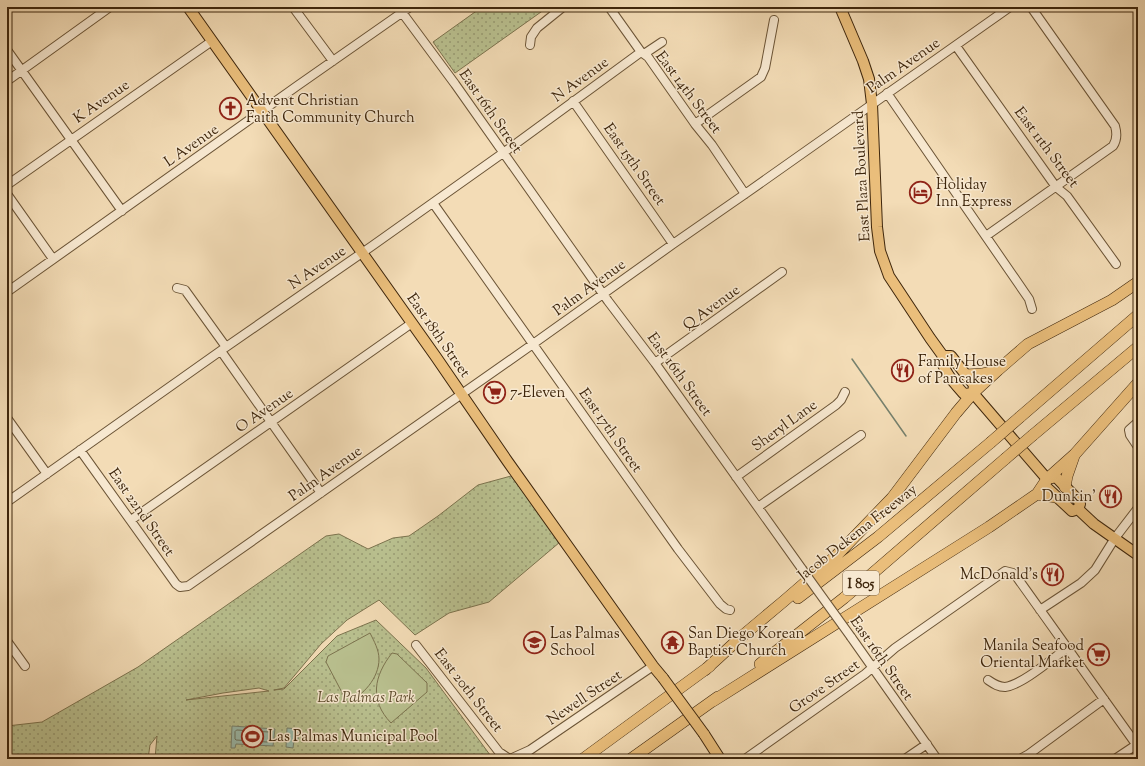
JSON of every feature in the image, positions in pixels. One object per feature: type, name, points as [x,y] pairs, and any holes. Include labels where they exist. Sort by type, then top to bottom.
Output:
[{"type":"highway","points":[[705,670],[741,637],[836,556],[892,498],[956,413],[973,393],[998,370],[1028,344],[1112,300],[1138,282]]},
{"type":"highway","name":"Jacob Dekema Freeway","points":[[583,759],[705,670],[878,537],[1138,315]]},
{"type":"highway","name":"I 805","points":[[631,759],[713,701],[844,598],[1033,435],[1138,347]]},
{"type":"highway","points":[[966,374],[982,374],[998,370]]},
{"type":"highway","points":[[713,701],[989,527],[1037,494],[1047,479],[1075,454],[1138,383]]},
{"type":"highway","points":[[1065,488],[1067,476],[1075,454]]},
{"type":"highway","points":[[1037,494],[1056,496]]},
{"type":"main road","name":"East 18th Street","points":[[188,7],[462,394],[508,462],[653,666],[704,734],[720,759]]},
{"type":"main road","name":"East Plaza Boulevard","points":[[840,7],[867,73],[872,104],[877,227],[880,251],[889,276],[943,356],[942,364],[964,394],[973,393]]},
{"type":"main road","name":"East Plaza Boulevard","points":[[943,356],[951,356],[974,386],[973,393],[1047,479]]},
{"type":"main road","name":"East Plaza Boulevard","points":[[1047,479],[1056,477],[1079,502],[1080,504],[1078,510]]},
{"type":"main road","name":"East Plaza Boulevard","points":[[1047,479],[1045,486],[1072,511],[1078,510]]},
{"type":"main road","name":"East Plaza Boulevard","points":[[1078,510],[1094,524],[1138,554]]},
{"type":"street","points":[[7,81],[110,7]]},
{"type":"street","points":[[293,7],[333,61]]},
{"type":"street","name":"L Avenue","points":[[7,292],[333,61],[400,10],[410,7]]},
{"type":"street","points":[[530,45],[531,36],[537,28],[563,7]]},
{"type":"street","name":"East 14th Street","points":[[609,7],[642,53],[648,57],[695,124],[712,145],[745,194]]},
{"type":"street","name":"Palm Avenue","points":[[184,587],[462,394],[1010,7]]},
{"type":"street","points":[[986,236],[1113,146],[1116,141],[1115,126],[1032,7]]},
{"type":"street","name":"East 16th Street","points":[[400,10],[603,294],[655,363],[937,759]]},
{"type":"street","points":[[695,124],[761,77],[765,68],[774,20]]},
{"type":"street","name":"K Avenue","points":[[7,185],[212,41]]},
{"type":"street","name":"N Avenue","points":[[7,502],[223,349],[434,203],[573,101],[642,53],[662,42]]},
{"type":"street","name":"East 11th Street","points":[[956,46],[1056,187],[1067,196],[1116,264]]},
{"type":"street","points":[[7,50],[122,211]]},
{"type":"street","points":[[887,93],[1029,299],[1032,304],[1032,309]]},
{"type":"street","name":"East 15th Street","points":[[573,101],[673,244]]},
{"type":"street","points":[[7,194],[53,259]]},
{"type":"street","name":"East 17th Street","points":[[434,203],[694,569],[720,604],[726,609],[730,610]]},
{"type":"street","name":"Q Avenue","points":[[655,363],[782,272]]},
{"type":"street","points":[[177,288],[185,290],[272,422],[321,492]]},
{"type":"street","name":"O Avenue","points":[[131,520],[412,323]]},
{"type":"street","name":"Sheryl Lane","points":[[736,477],[836,405],[841,400],[845,392]]},
{"type":"street","points":[[7,418],[47,474]]},
{"type":"street","points":[[1138,422],[1129,430],[1132,440],[1138,447]]},
{"type":"street","points":[[758,507],[860,435]]},
{"type":"street","name":"East 22nd Street","points":[[80,450],[176,584],[180,587],[184,587]]},
{"type":"street","points":[[1115,759],[1137,746],[1040,610],[1081,583],[1094,570],[1115,538],[1138,508]]},
{"type":"street","name":"Grove Street","points":[[745,759],[873,668],[895,648],[1005,571],[1013,573],[1016,576],[1040,610]]},
{"type":"street","points":[[7,641],[24,666]]},
{"type":"street","name":"East 20th Street","points":[[416,645],[505,758]]},
{"type":"street","points":[[988,680],[996,686],[1006,687],[1018,683],[1067,648]]},
{"type":"street","name":"Newell Street","points":[[522,759],[530,750],[653,666]]},
{"type":"street","points":[[1020,759],[1104,699]]},
{"type":"street","points":[[905,759],[927,744]]},
{"type":"street","name":"Newell Street","points":[[505,758],[530,750]]},
{"type":"green space","points":[[482,7],[548,7],[455,73],[433,42]]},
{"type":"green space","name":"Las Palmas Park","points":[[511,476],[560,542],[489,602],[449,613],[415,635],[379,600],[347,620],[321,644],[284,688],[274,690],[284,689],[337,636],[376,620],[426,668],[493,759],[155,759],[157,736],[150,745],[148,759],[7,759],[7,726],[42,722],[138,667],[326,536],[339,534],[368,549],[393,538],[409,536],[478,485]],"holes":[[[259,688],[269,691],[186,700]]]},
{"type":"green space","points":[[370,633],[379,656],[376,673],[364,691],[347,702],[326,662],[328,656]]},
{"type":"green space","points":[[392,653],[397,654],[427,683],[427,692],[391,723],[379,706],[376,688],[381,670]]},
{"type":"water","name":"Las Palmas Municipal Pool","points":[[232,726],[275,729],[273,746],[236,744],[235,748],[231,748]]},
{"type":"water","points":[[287,728],[299,729],[298,740],[294,740],[293,748],[286,747]]},
{"type":"waterway","points":[[852,359],[906,436]]},
{"type":"waterway","points":[[123,759],[141,754]]},
{"type":"place","name":"Advent Christian Faith Community Church","points":[[230,109]]},
{"type":"place","name":"Holiday Inn Express","points":[[921,193]]},
{"type":"place","name":"Family House of Pancakes","points":[[902,370]]},
{"type":"place","name":"7-Eleven","points":[[495,392]]},
{"type":"place","name":"Dunkin'","points":[[1111,496]]},
{"type":"place","name":"McDonald's","points":[[1053,574]]},
{"type":"place","name":"Las Palmas School","points":[[534,642]]},
{"type":"place","name":"San Diego Korean Baptist Church","points":[[673,642]]},
{"type":"place","name":"Manila Seafood Oriental Market","points":[[1099,654]]},
{"type":"place","name":"Las Palmas Municipal Pool","points":[[252,736]]}]
